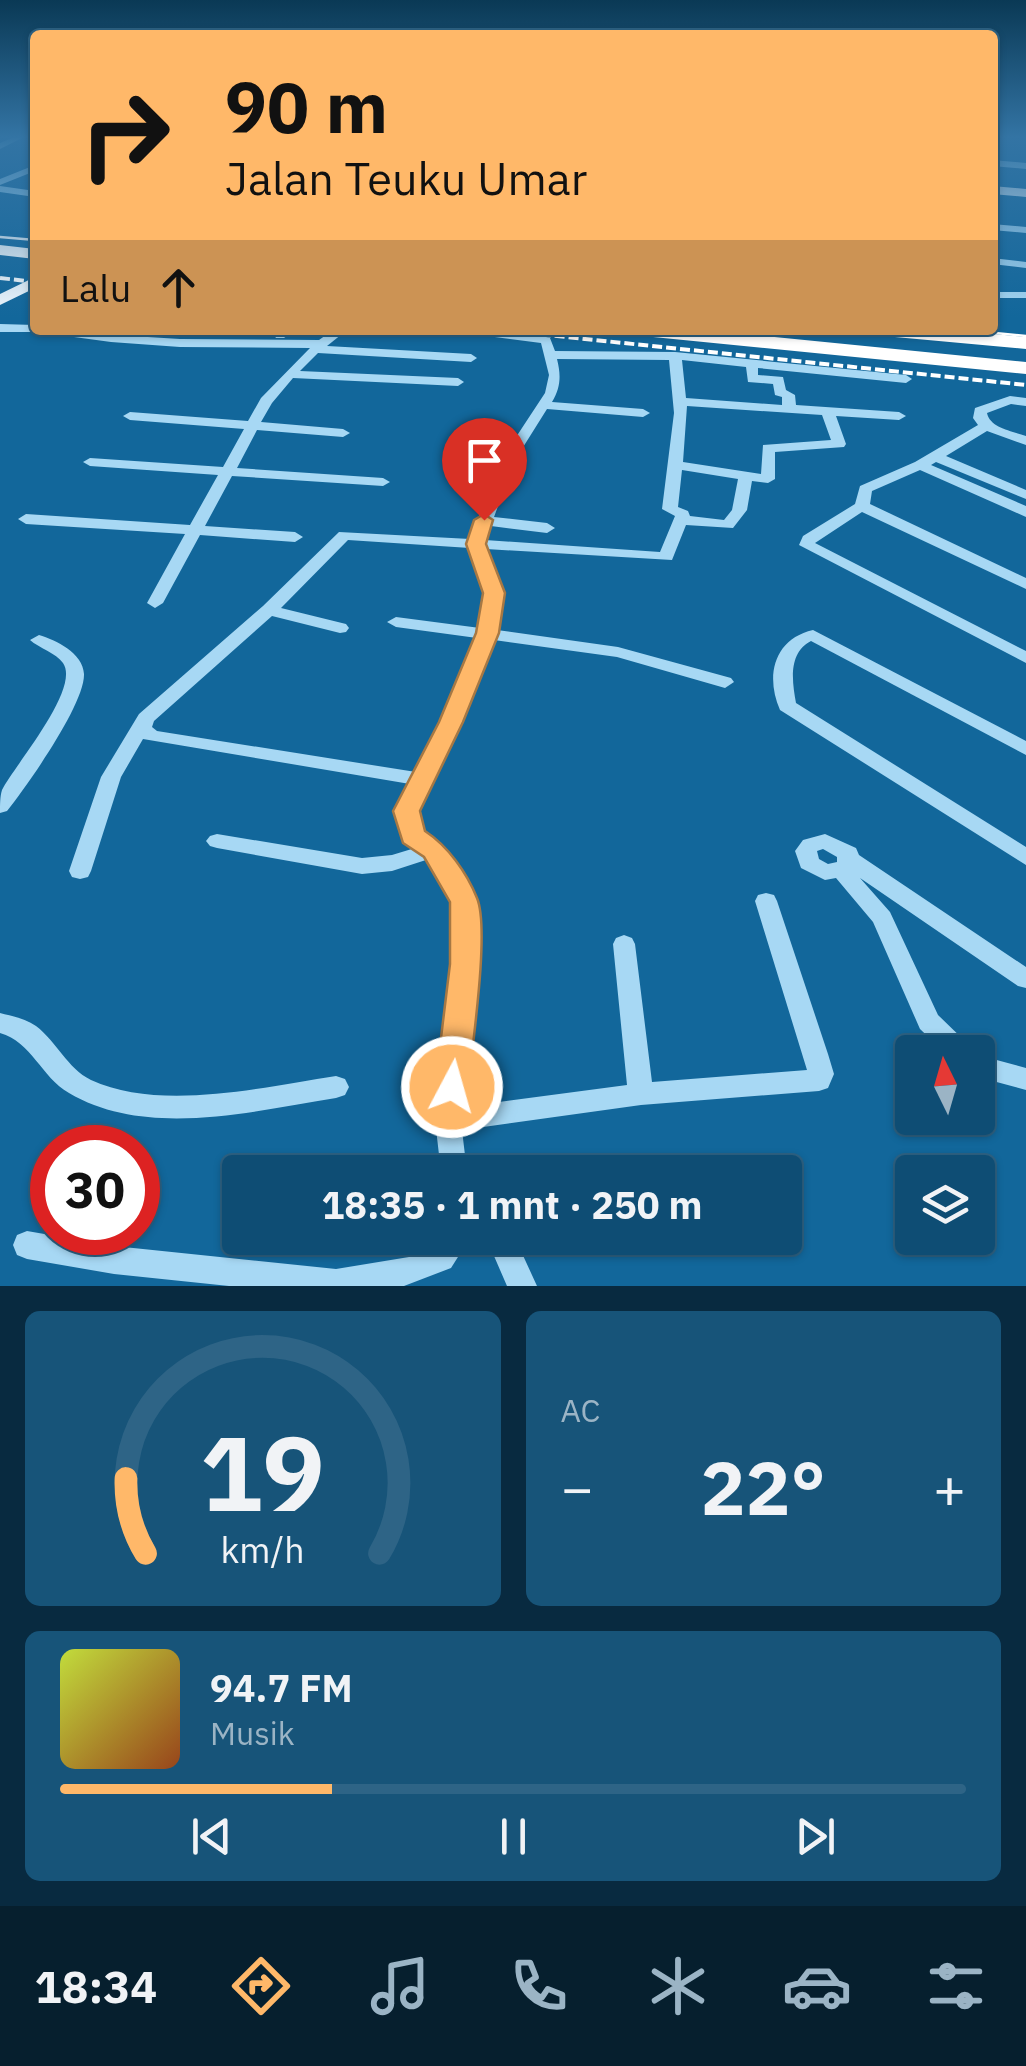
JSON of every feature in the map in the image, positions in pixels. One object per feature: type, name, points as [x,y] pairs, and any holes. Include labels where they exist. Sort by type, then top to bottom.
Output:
[{"type":"highway","points":[[0,248],[30,251]]},
{"type":"highway","points":[[0,258],[30,261]]},
{"type":"highway","points":[[0,268],[30,271]]},
{"type":"highway","points":[[694,335],[1026,368]]},
{"type":"highway","points":[[774,335],[1026,360]]},
{"type":"highway","points":[[871,335],[1026,347]]},
{"type":"highway","points":[[926,335],[1026,347]]},
{"type":"main road","points":[[0,300],[30,285]]},
{"type":"street","points":[[20,208],[30,201]]},
{"type":"street","points":[[998,228],[1026,230]]},
{"type":"street","points":[[998,265],[1026,266]]},
{"type":"street","points":[[998,295],[1026,295]]},
{"type":"street","points":[[0,328],[30,330]]},
{"type":"street","points":[[82,335],[162,344],[319,346],[471,358]]},
{"type":"street","points":[[155,603],[266,401],[289,374],[334,335]]},
{"type":"street","points":[[452,1155],[448,1120],[465,964],[464,902],[434,850],[412,836],[406,811],[451,722],[488,633],[494,593],[476,544],[508,460],[546,406],[554,376],[546,342],[518,335]]},
{"type":"street","points":[[371,373],[380,352]]},
{"type":"street","points":[[551,355],[675,356],[906,380]]},
{"type":"street","points":[[80,871],[112,772],[146,718],[269,610],[344,535],[666,557],[683,514],[670,509],[680,402],[675,356]]},
{"type":"street","points":[[752,364],[752,379],[778,380],[780,392],[789,395],[789,409]]},
{"type":"street","points":[[289,374],[449,371],[458,374],[458,382],[448,402]]},
{"type":"street","points":[[1026,402],[1010,400],[980,412],[986,426],[1026,441]]},
{"type":"street","points":[[680,402],[900,416]]},
{"type":"street","points":[[546,406],[643,413]]},
{"type":"street","points":[[675,466],[768,479],[768,448],[840,444],[826,410]]},
{"type":"street","points":[[130,416],[343,433]]},
{"type":"street","points":[[986,426],[920,465],[865,489],[862,506],[808,540],[807,545],[1026,658]]},
{"type":"street","points":[[937,456],[1026,495]]},
{"type":"street","points":[[90,462],[382,482]]},
{"type":"street","points":[[920,465],[1026,512]]},
{"type":"street","points":[[681,520],[728,525],[739,510],[746,476]]},
{"type":"street","points":[[862,506],[1026,584]]},
{"type":"street","points":[[26,519],[295,537]]},
{"type":"street","points":[[484,520],[547,528]]},
{"type":"street","points":[[269,610],[340,628]]},
{"type":"street","points":[[396,622],[618,652],[725,682]]},
{"type":"street","points":[[1026,749],[814,635],[805,635],[796,642],[780,676],[788,706],[1026,857]]},
{"type":"street","points":[[0,806],[18,786],[76,675],[70,658],[39,640]]},
{"type":"street","points":[[142,728],[151,736],[420,779]]},
{"type":"street","points":[[217,841],[362,866],[434,850]]},
{"type":"street","points":[[942,1035],[929,1022],[882,918],[846,865],[1026,979]]},
{"type":"street","points":[[448,1120],[641,1094],[819,1080],[816,1054],[766,901]]},
{"type":"street","points":[[624,944],[641,1094]]},
{"type":"street","points":[[0,1023],[26,1032],[50,1063],[83,1088],[150,1106],[214,1104],[336,1087]]},
{"type":"street","points":[[995,1071],[1026,1079]]},
{"type":"street","points":[[27,1245],[114,1260],[336,1282],[409,1271],[442,1255]]},
{"type":"street","points":[[508,1255],[522,1286]]},
{"type":"tram line","points":[[0,237],[30,240]]},
{"type":"tram line","points":[[998,333],[1026,336]]},
{"type":"railway","points":[[0,278],[30,281]]},
{"type":"railway","points":[[547,335],[1026,385]]},
{"type":"route","points":[[452,1087],[465,964],[464,902],[434,850],[412,836],[406,811],[451,722],[488,633],[494,593],[476,544],[484,520]]}]
